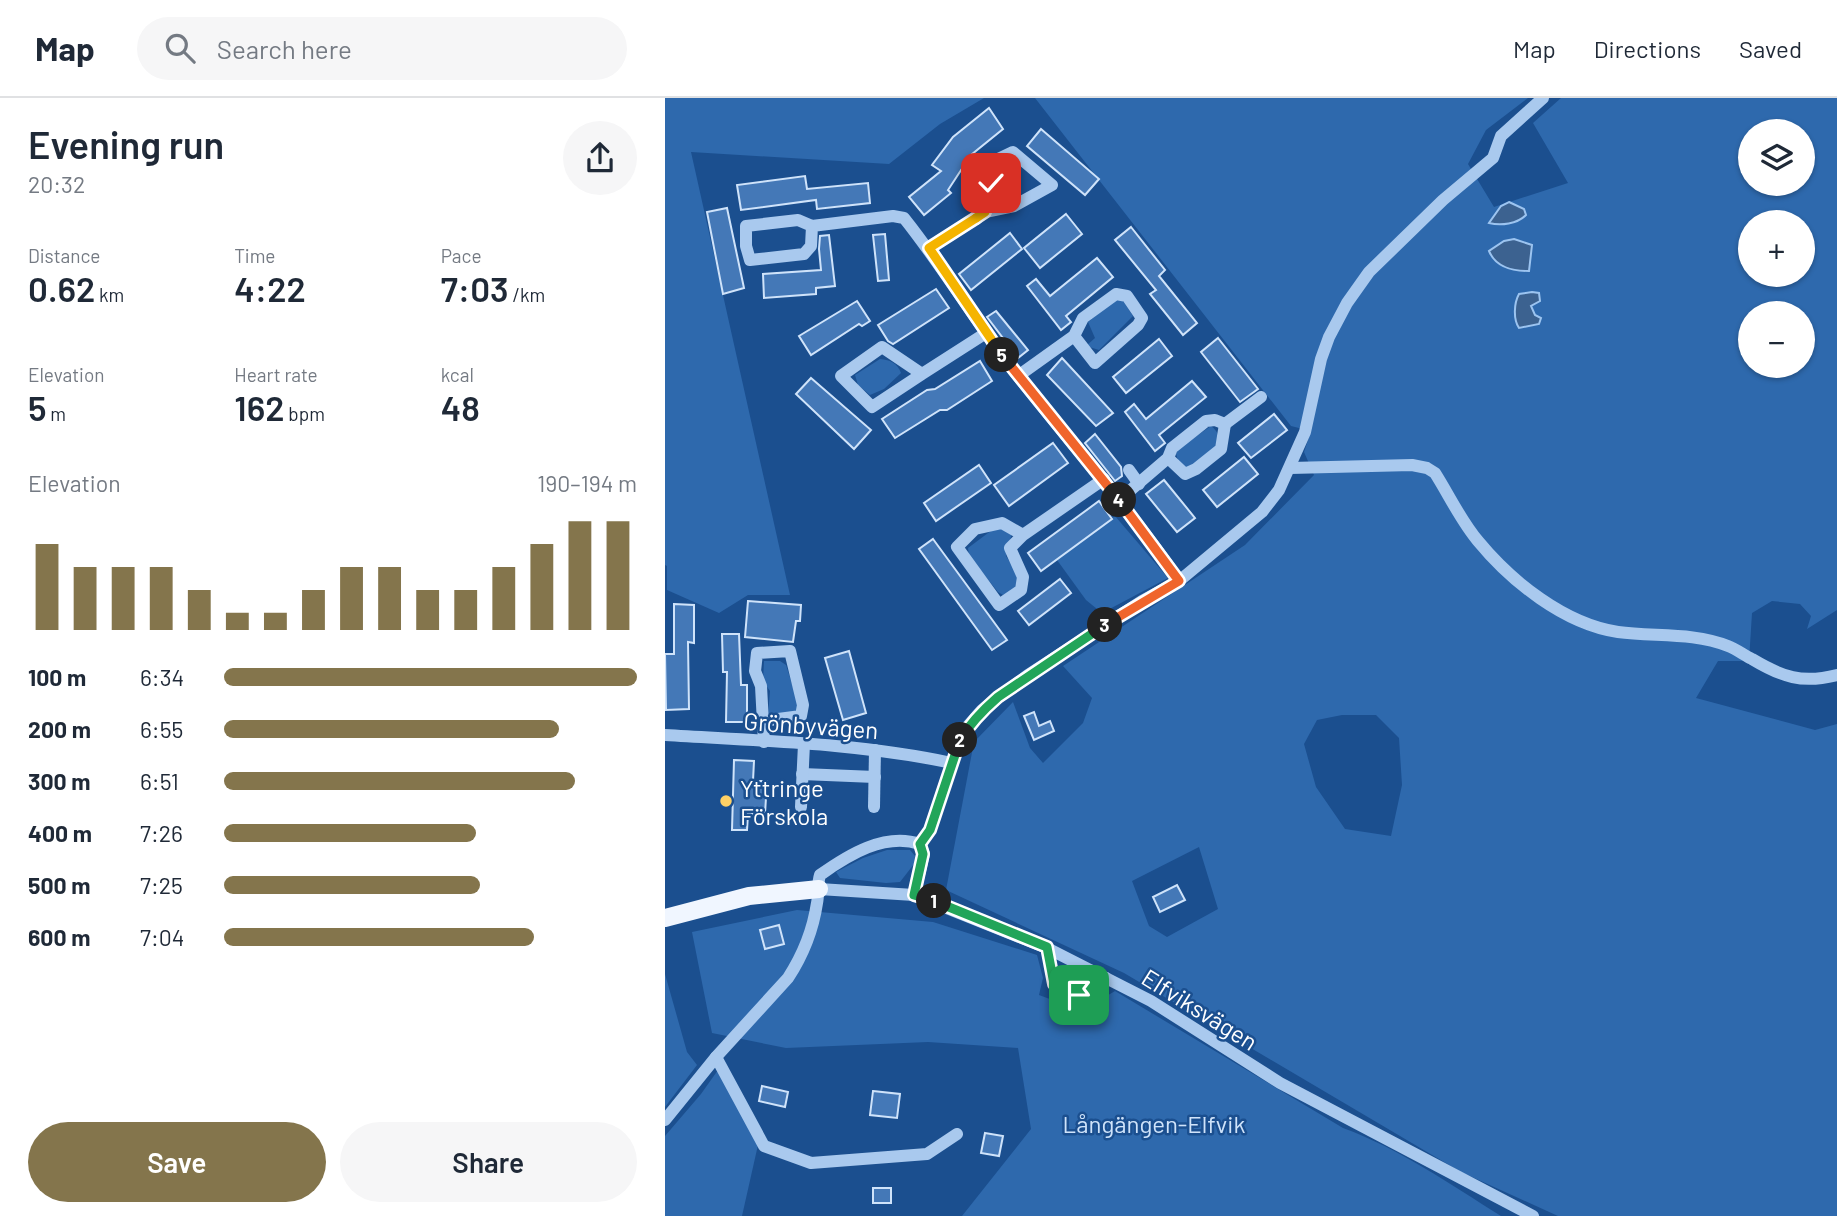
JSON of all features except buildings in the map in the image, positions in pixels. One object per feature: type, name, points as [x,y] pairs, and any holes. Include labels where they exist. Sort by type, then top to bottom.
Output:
[{"type":"main road","points":[[665,918],[749,896],[819,889]]},
{"type":"street","points":[[920,844],[930,830],[960,741],[968,726],[998,697],[1142,601],[1179,581],[1262,512],[1279,490],[1305,432],[1321,359],[1347,303],[1369,272],[1443,200],[1493,158],[1501,136],[1543,98]]},
{"type":"street","points":[[929,248],[985,212],[1014,206],[1052,185],[1013,152],[991,163],[991,183],[985,212]]},
{"type":"street","points":[[811,226],[811,246],[804,254],[750,260],[746,246],[746,226],[798,220],[811,226],[893,216],[904,218],[929,248],[1018,376],[1104,479],[1179,581]]},
{"type":"street","points":[[1018,376],[1074,336],[1083,318],[1116,294],[1128,296],[1142,318],[1095,362],[1074,336]]},
{"type":"street","points":[[922,374],[882,347],[841,376],[872,407],[986,333]]},
{"type":"street","points":[[1168,458],[1185,474],[1196,469],[1221,449],[1225,424],[1261,397]]},
{"type":"street","points":[[1119,500],[1168,458],[1172,448],[1206,421],[1215,420],[1225,424]]},
{"type":"street","points":[[1290,468],[1412,465],[1427,468],[1435,473],[1477,540],[1526,589],[1569,618],[1587,626],[1618,632],[1698,638],[1729,646],[1776,673],[1792,679],[1807,680],[1837,675]]},
{"type":"street","points":[[1129,470],[1139,484]]},
{"type":"street","points":[[1023,535],[1002,523],[975,529],[957,547],[999,605],[1021,590],[1023,577],[1010,548],[1023,535],[1104,479]]},
{"type":"street","points":[[763,722],[801,716],[803,705],[790,652],[757,653],[755,671],[761,686],[764,742]]},
{"type":"street","name":"Grönbyvägen","points":[[665,735],[875,750],[952,763]]},
{"type":"street","points":[[801,807],[804,744]]},
{"type":"street","points":[[874,807],[875,750]]},
{"type":"street","points":[[802,774],[875,777]]},
{"type":"street","points":[[665,1120],[716,1056],[797,965],[809,936],[820,875],[853,854],[889,841],[908,840],[920,844]]},
{"type":"street","points":[[914,895],[923,854],[920,844]]},
{"type":"street","name":"Elfviksvägen","points":[[819,889],[914,895],[1047,947],[1151,1001],[1280,1083],[1533,1216]]},
{"type":"street","points":[[1047,947],[1054,984],[1079,995],[1092,994],[1106,978]]},
{"type":"street","points":[[716,1056],[764,1146],[811,1163],[927,1154],[957,1134]]},
{"type":"green space","points":[[665,98],[984,98],[940,124],[889,164],[691,152],[790,595],[748,595],[719,613],[667,590]]},
{"type":"green space","points":[[1035,98],[1528,98],[1486,130],[1468,164],[1494,207],[1568,183],[1533,123],[1561,98],[1837,98],[1837,610],[1807,629],[1811,616],[1800,604],[1772,601],[1752,613],[1749,661],[1718,661],[1696,698],[1815,730],[1837,724],[1837,1216],[1558,1216],[1461,1172],[1124,973],[946,890],[974,742],[1013,702],[1030,748],[1043,763],[1083,723],[1092,698],[1063,666],[1245,545],[1314,475],[1304,452],[1311,431],[1291,426]],"holes":[[[1342,715],[1376,715],[1399,738],[1402,785],[1391,836],[1345,829],[1316,787],[1304,744],[1317,720]],[[1199,847],[1218,909],[1167,937],[1149,926],[1132,881]]]},
{"type":"green space","points":[[1120,296],[1133,316],[1099,350],[1086,346],[1095,338],[1088,322]]},
{"type":"green space","points":[[880,359],[893,363],[901,373],[884,389],[870,395],[858,385],[855,375]]},
{"type":"green space","points":[[1211,426],[1218,435],[1212,451],[1189,468],[1179,463],[1176,454],[1179,448]]},
{"type":"green space","points":[[1115,516],[1168,578],[1102,613],[1086,600],[1057,560]]},
{"type":"green space","points":[[996,527],[1012,533],[1006,556],[1018,574],[1019,582],[1012,591],[1003,595],[969,556],[968,548]]},
{"type":"green space","points":[[764,661],[780,661],[786,665],[799,706],[797,713],[768,715],[770,691],[763,681]]},
{"type":"green space","points":[[887,850],[910,850],[915,856],[914,864],[900,882],[840,878],[836,872],[863,858]]},
{"type":"green space","name":"Långängen-Elfvik","points":[[797,910],[933,922],[1037,955],[1043,978],[1039,995],[1082,1011],[1115,991],[1343,1128],[1405,1157],[1501,1216],[962,1216],[1031,1129],[1018,1048],[928,1042],[786,1048],[712,1033],[692,932]]},
{"type":"green space","points":[[665,974],[687,1052],[697,1065],[665,1107]]},
{"type":"green space","points":[[723,1063],[760,1136],[742,1216],[665,1216],[665,1136]]},
{"type":"shaded area","points":[[1509,202],[1524,209],[1526,215],[1509,224],[1489,223],[1501,206]]},
{"type":"shaded area","points":[[1514,239],[1532,245],[1529,271],[1501,265],[1489,251],[1504,241]]},
{"type":"shaded area","points":[[1539,293],[1540,301],[1531,306],[1535,315],[1541,318],[1539,324],[1519,328],[1515,316],[1517,298],[1519,294]]},
{"type":"place","name":"Yttringe Förskola","points":[[726,801]]},
{"type":"route","points":[[991,183],[985,212],[929,248],[1018,376],[1131,513],[1179,581],[1142,601],[1028,675],[982,710],[968,726],[960,741],[930,830],[920,844],[923,854],[914,895],[1047,947],[1054,984],[1079,995]]}]
